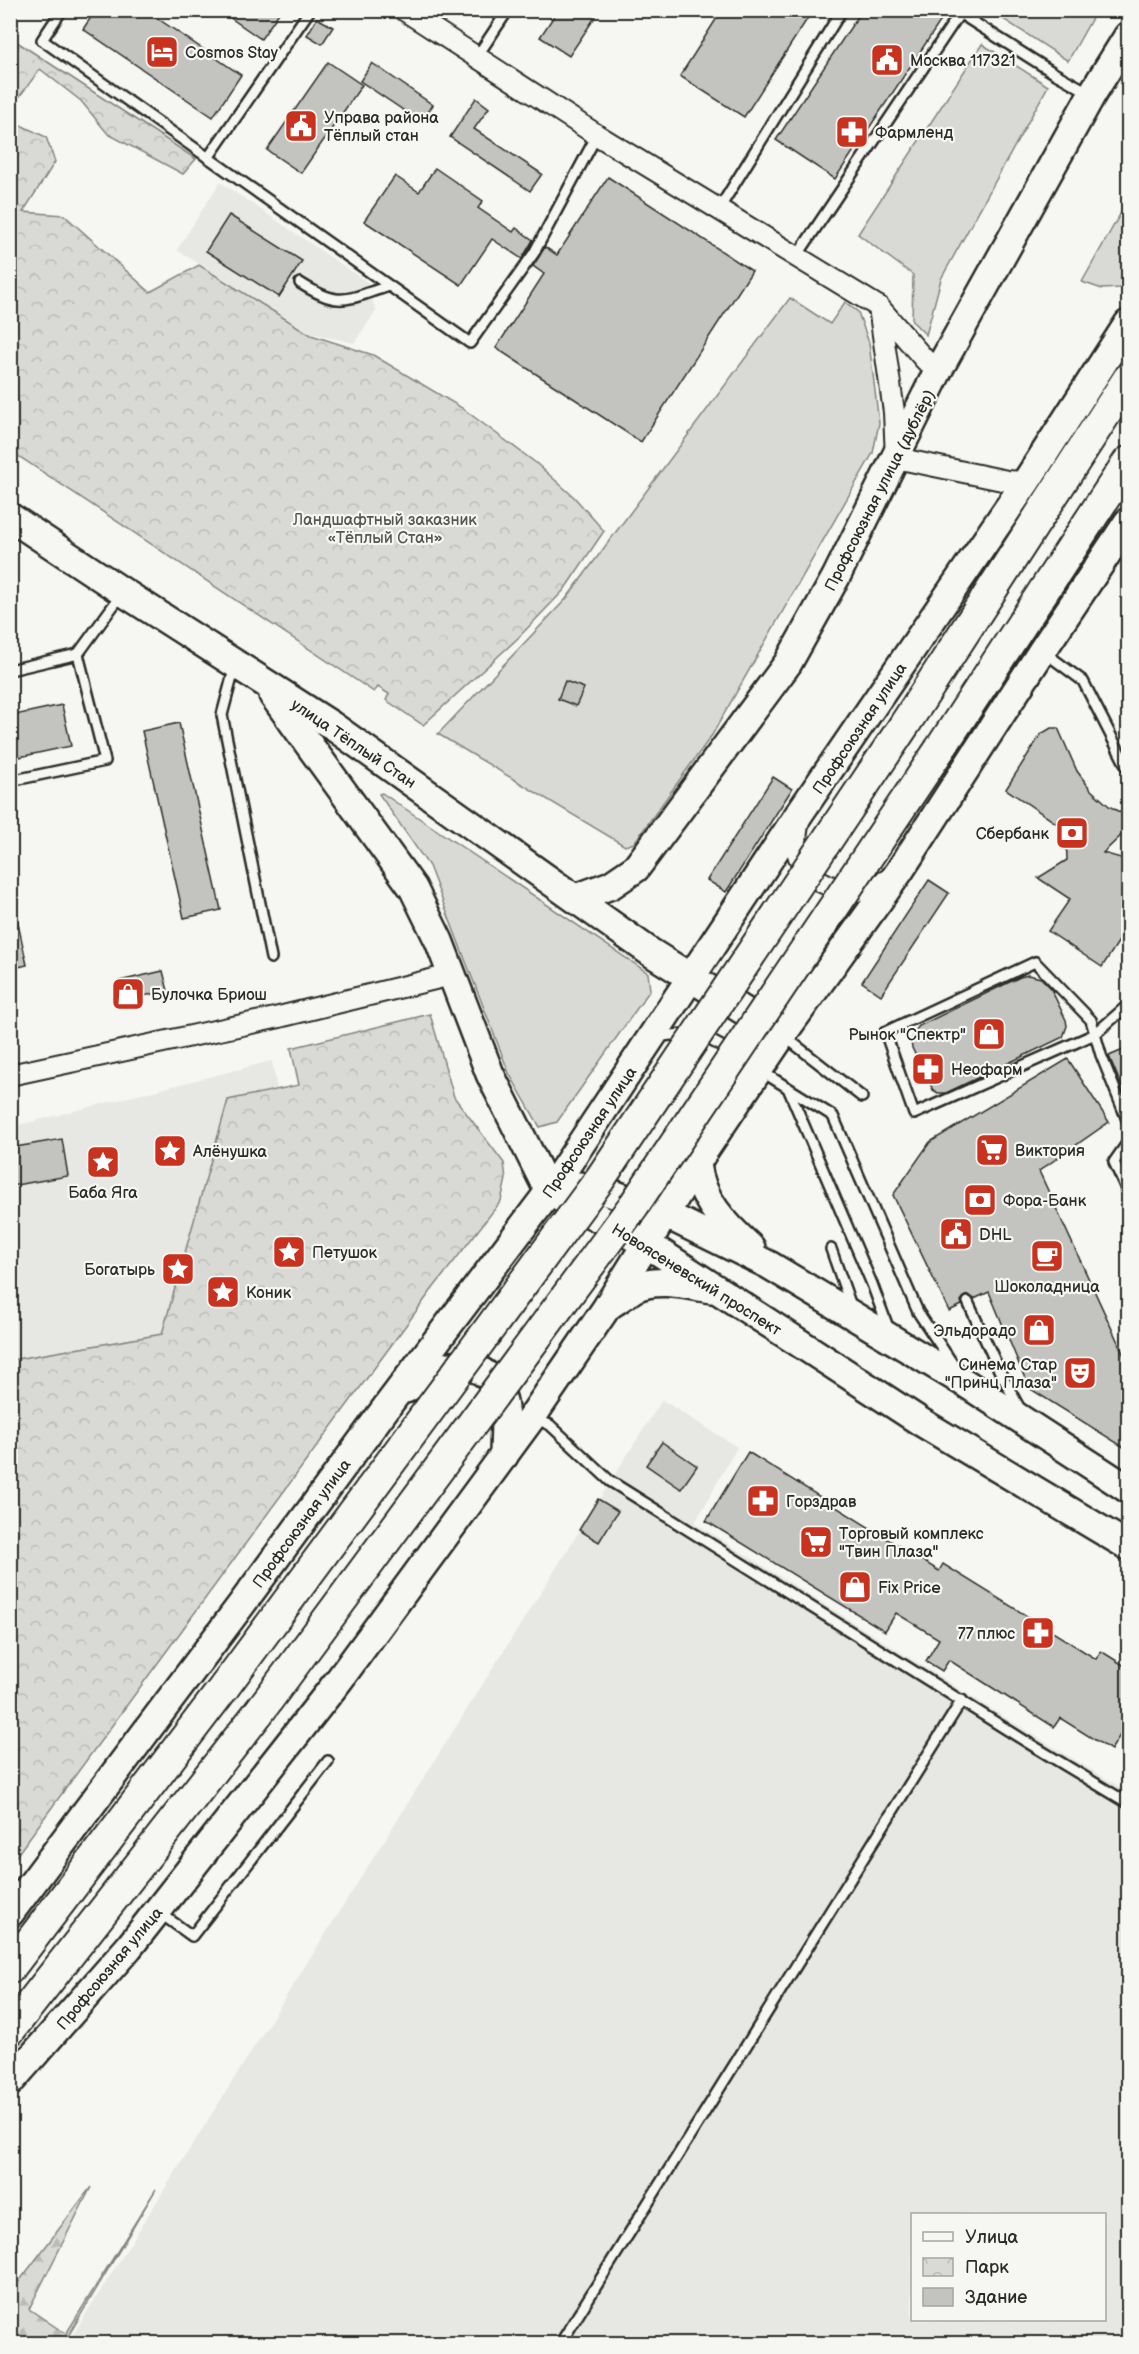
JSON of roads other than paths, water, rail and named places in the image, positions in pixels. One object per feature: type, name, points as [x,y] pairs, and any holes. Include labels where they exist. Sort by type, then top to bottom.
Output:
[{"type":"main road","name":"Профсоюзная улица (дублёр)","points":[[576,898],[611,885],[636,868],[788,663],[836,577],[939,369],[1092,94],[1128,36]]},
{"type":"main road","name":"Профсоюзная улица","points":[[10,1912],[549,1192],[801,811],[1026,482],[1128,324]]},
{"type":"main road","name":"Профсоюзная улица","points":[[10,1968],[225,1686],[600,1179],[905,724],[1128,379]]},
{"type":"main road","points":[[10,2030],[260,1712],[634,1205],[940,749],[1128,462]]},
{"type":"main road","name":"улица Тёплый Стан","points":[[10,517],[331,725],[650,952],[788,1039]]},
{"type":"main road","name":"Профсоюзная улица","points":[[10,2082],[158,1911],[339,1680],[504,1456],[608,1307],[697,1163],[750,1064],[788,1039],[1042,651],[1125,534]]},
{"type":"main road","points":[[263,682],[413,888],[439,941],[490,1074],[549,1192]]},
{"type":"main road","points":[[697,1163],[700,1181],[717,1215],[769,1265]]},
{"type":"main road","name":"Новоясеневский проспект","points":[[549,1192],[579,1186],[611,1193],[665,1214],[769,1265],[965,1383],[1128,1488]]},
{"type":"main road","name":"Новоясеневский проспект","points":[[549,1192],[647,1244],[921,1422],[1128,1546]]},
{"type":"main road","points":[[608,1307],[636,1288],[648,1283],[678,1284],[721,1291]]},
{"type":"main road","points":[[391,1401],[423,1377],[451,1366],[474,1367],[495,1381],[504,1407],[504,1456]]},
{"type":"street","points":[[404,10],[597,135],[879,307],[925,360],[939,369]]},
{"type":"street","points":[[879,307],[894,412],[896,458],[1007,481],[1026,482]]},
{"type":"street","points":[[801,811],[796,844],[801,862],[813,876],[831,886],[850,891],[867,890],[899,872]]},
{"type":"street","points":[[10,1075],[275,1018],[451,975]]},
{"type":"lane","points":[[62,10],[42,40],[470,343],[534,253],[597,135]]},
{"type":"lane","points":[[208,158],[310,10]]},
{"type":"lane","points":[[476,58],[508,10]]},
{"type":"lane","points":[[719,209],[842,10]]},
{"type":"lane","points":[[798,256],[959,12],[1054,74],[1092,94]]},
{"type":"lane","points":[[300,283],[321,296],[341,300],[389,286]]},
{"type":"lane","points":[[10,670],[78,654],[123,592]]},
{"type":"lane","points":[[1042,651],[1083,681],[1128,769]]},
{"type":"lane","points":[[10,781],[105,761],[78,654]]},
{"type":"lane","points":[[236,663],[222,716],[271,958]]},
{"type":"lane","points":[[1128,1005],[1095,1034],[914,1114],[885,1032],[1035,962],[1091,1020],[1095,1034],[1101,1055],[1128,1122]]},
{"type":"lane","points":[[652,1037],[680,1033],[708,1037],[833,1116],[918,1312],[965,1383]]},
{"type":"lane","points":[[788,1039],[862,1097]]},
{"type":"lane","points":[[788,1088],[872,1284],[893,1340]]},
{"type":"lane","points":[[1128,1142],[1114,1162],[1128,1193]]},
{"type":"lane","points":[[831,1249],[855,1317]]},
{"type":"lane","points":[[968,1302],[1000,1372],[1029,1424]]},
{"type":"lane","points":[[532,1417],[550,1425],[610,1481],[1128,1803]]},
{"type":"lane","points":[[560,2343],[962,1700]]},
{"type":"lane","points":[[158,1911],[192,1936],[328,1761]]},
{"type":"place","name":"Cosmos Stay","points":[[162,52]]},
{"type":"place","name":"Москва 117321","points":[[887,60]]},
{"type":"place","name":"Управа района Тёплый стан","points":[[301,126]]},
{"type":"place","name":"Фармленд","points":[[852,132]]},
{"type":"place","name":"Сбербанк","points":[[1072,833]]},
{"type":"place","name":"Булочка Бриош","points":[[128,994]]},
{"type":"place","name":"Рынок \"Спектр\"","points":[[989,1034]]},
{"type":"place","name":"Неофарм","points":[[928,1069]]},
{"type":"place","name":"Виктория","points":[[992,1150]]},
{"type":"place","name":"Алёнушка","points":[[170,1151]]},
{"type":"place","name":"Баба Яга","points":[[103,1162]]},
{"type":"place","name":"Фора-Банк","points":[[980,1200]]},
{"type":"place","name":"DHL","points":[[956,1234]]},
{"type":"place","name":"Петушок","points":[[289,1252]]},
{"type":"place","name":"Шоколадница","points":[[1047,1256]]},
{"type":"place","name":"Богатырь","points":[[178,1269]]},
{"type":"place","name":"Коник","points":[[223,1292]]},
{"type":"place","name":"Эльдорадо","points":[[1039,1330]]},
{"type":"place","name":"Синема Стар \"Принц Плаза\"","points":[[1080,1373]]},
{"type":"place","name":"Горздрав","points":[[763,1501]]},
{"type":"place","name":"Торговый комплекс \"Твин Плаза\"","points":[[816,1542]]},
{"type":"place","name":"Fix Price","points":[[855,1587]]},
{"type":"place","name":"77 плюс","points":[[1038,1633]]},
{"type":"park label","name":"Ландшафтный заказник «Тёплый Стан»","points":[[385,528]]}]
